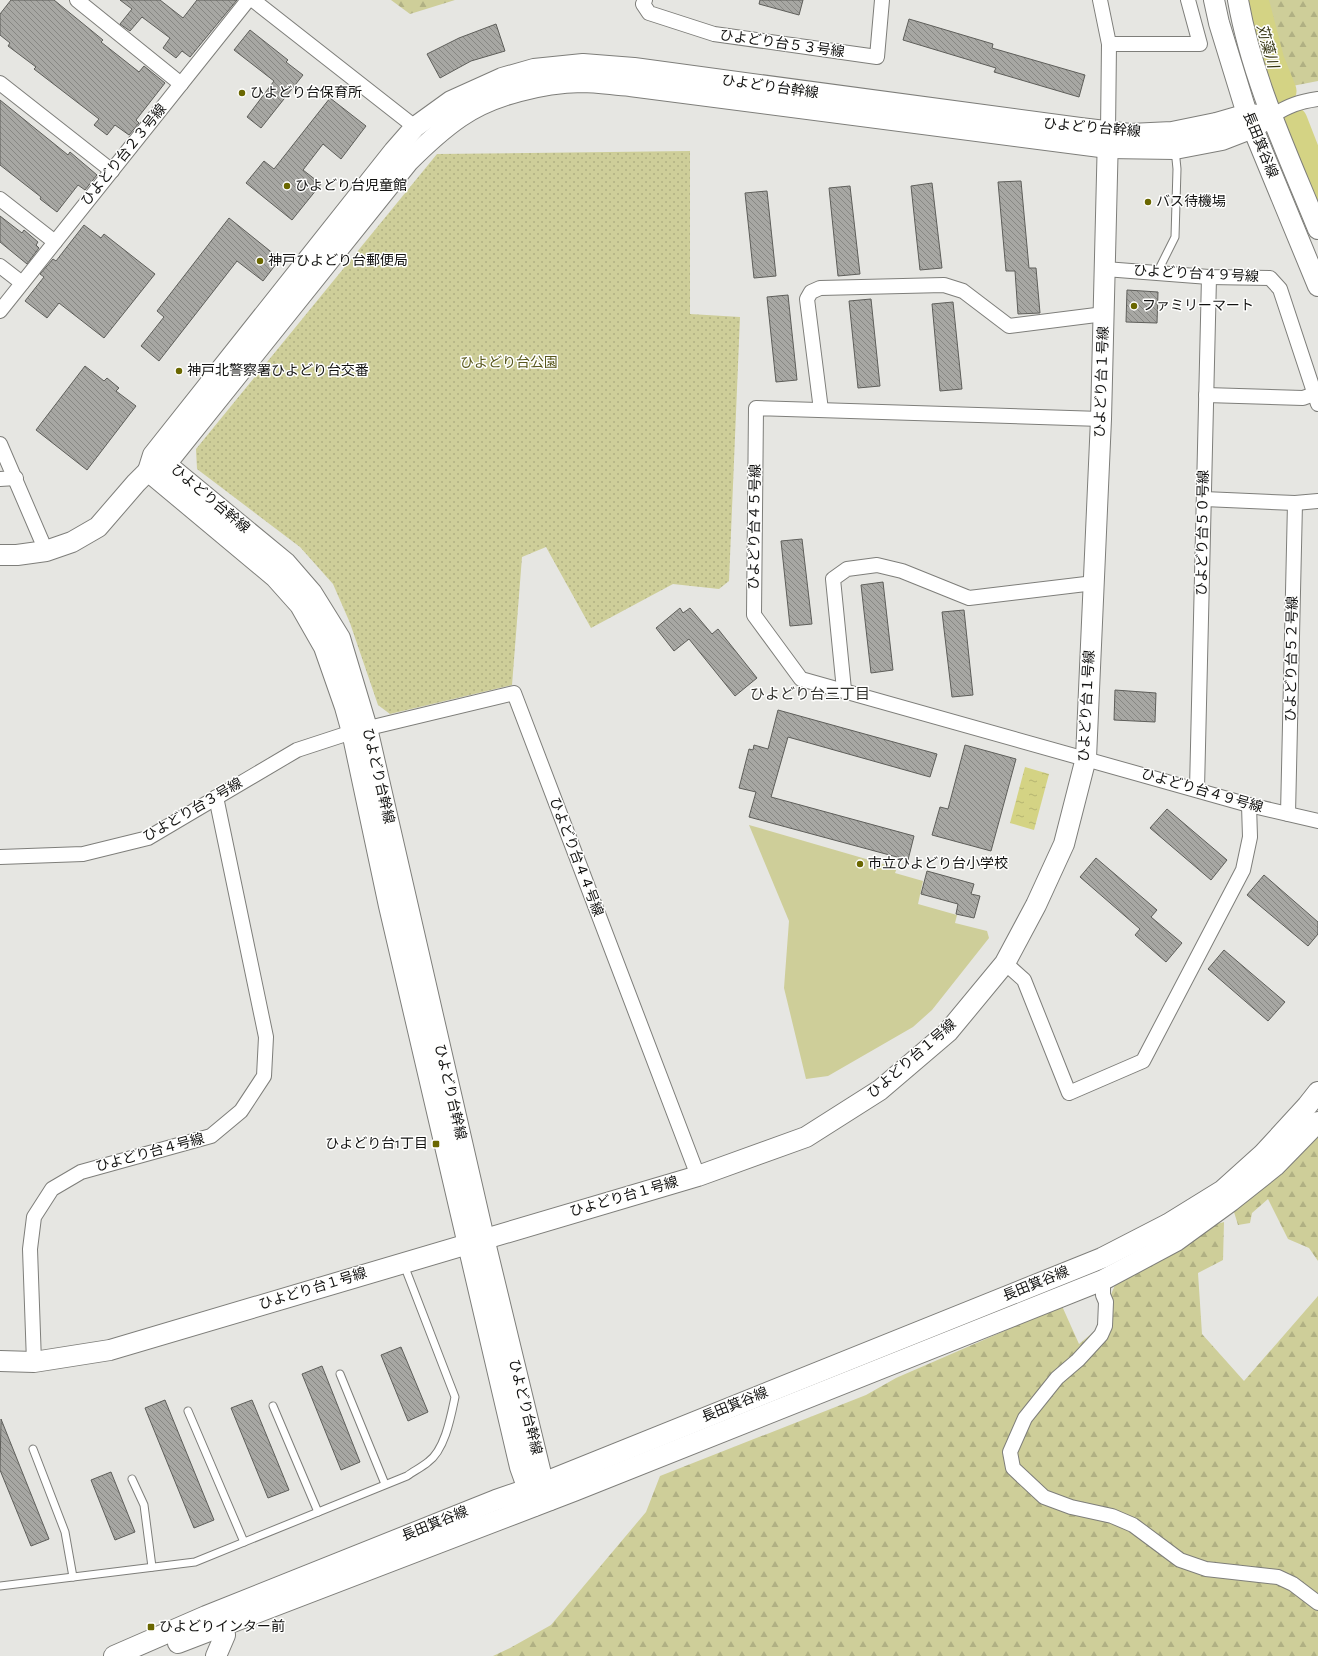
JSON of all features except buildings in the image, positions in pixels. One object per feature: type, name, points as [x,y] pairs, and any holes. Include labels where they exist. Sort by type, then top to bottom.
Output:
[{"type":"street","points":[[77,0],[181,84]]},
{"type":"street","name":"ひよどり台２３号線","points":[[0,311],[248,0]]},
{"type":"street","points":[[253,0],[415,127]]},
{"type":"street","name":"ひよどり台５３号線","points":[[645,0],[643,4],[649,13],[714,34],[877,57],[882,0]]},
{"type":"street","name":"ひよどり台１号線","points":[[0,1361],[34,1362],[110,1350],[403,1262],[698,1176],[806,1137],[880,1090],[948,1032],[1005,963],[1036,905],[1064,844],[1086,758],[1101,419],[1108,140],[1109,44],[1100,0]]},
{"type":"street","points":[[1109,44],[1200,44],[1188,0]]},
{"type":"street","name":"長田箕谷線","points":[[1214,0],[1219,23],[1250,121],[1318,286]]},
{"type":"street","name":"長田箕谷線","points":[[1238,0],[1241,19],[1272,116],[1318,229]]},
{"type":"street","name":"ひよどり台幹線","points":[[156,463],[394,151],[415,127],[451,100],[502,78],[534,69],[583,64],[634,68],[1175,149],[1222,140],[1250,121]]},
{"type":"street","name":"ひよどり台幹線","points":[[156,463],[408,162],[429,141],[461,116],[509,94],[536,87],[582,82],[630,86],[1108,140],[1130,134],[1172,132],[1216,123],[1250,121],[1272,116]]},
{"type":"street","points":[[0,83],[112,170]]},
{"type":"street","points":[[1272,116],[1287,106],[1298,102],[1318,99]]},
{"type":"street","points":[[0,199],[55,242]]},
{"type":"street","points":[[0,266],[22,283]]},
{"type":"street","name":"ひよどり台４９号線","points":[[1105,269],[1209,277],[1270,278],[1280,289],[1316,399]]},
{"type":"street","name":"ひよどり台５０号線","points":[[1197,789],[1209,277]]},
{"type":"street","points":[[821,410],[807,299],[811,292],[820,288],[944,285],[963,291],[1009,326],[1104,314]]},
{"type":"street","points":[[1206,395],[1316,399]]},
{"type":"street","name":"ひよどり台４５号線","points":[[1086,758],[801,678],[754,615],[756,408],[1101,419]]},
{"type":"street","points":[[0,444],[16,478],[46,551]]},
{"type":"street","points":[[0,555],[17,555],[46,551],[72,542],[98,528],[136,483],[156,463]]},
{"type":"street","name":"ひよどり台幹線","points":[[156,463],[276,577],[300,605],[324,647],[360,730],[389,906],[476,1241],[520,1467],[539,1494]]},
{"type":"street","points":[[0,479],[16,478]]},
{"type":"street","points":[[1204,499],[1295,503],[1318,501]]},
{"type":"street","name":"ひよどり台５２号線","points":[[1288,814],[1295,503]]},
{"type":"street","points":[[844,690],[833,579],[847,569],[877,565],[902,570],[969,598],[1094,583]]},
{"type":"street","name":"ひよどり台４４号線","points":[[360,730],[514,693],[698,1176]]},
{"type":"street","name":"ひよどり台３号線","points":[[0,857],[83,854],[148,838],[297,750],[360,730]]},
{"type":"street","name":"ひよどり台４９号線","points":[[1086,758],[1250,805],[1318,821]]},
{"type":"street","name":"ひよどり台４号線","points":[[34,1362],[30,1249],[34,1218],[52,1189],[81,1172],[211,1136],[241,1111],[264,1076],[266,1037],[216,797]]},
{"type":"street","points":[[1005,963],[1024,980],[1069,1092],[1143,1060],[1243,870],[1250,838],[1250,805]]},
{"type":"street","name":"長田箕谷線","points":[[145,1656],[301,1594],[359,1574],[539,1494],[1102,1258],[1168,1224],[1223,1190],[1263,1154],[1318,1092]]},
{"type":"street","name":"長田箕谷線","points":[[114,1656],[228,1607],[496,1500],[539,1494],[1102,1280],[1176,1241],[1225,1206],[1275,1166],[1318,1122]]},
{"type":"street","points":[[1102,1280],[1103,1294],[1106,1302],[1105,1326],[1102,1335],[1078,1360],[1057,1378],[1025,1418],[1010,1452],[1013,1468],[1044,1497],[1071,1507],[1112,1516],[1133,1525],[1180,1560],[1206,1569],[1278,1577],[1293,1584],[1318,1603]]},
{"type":"street","points":[[174,1656],[225,1635],[359,1574]]},
{"type":"street","points":[[216,1656],[225,1635]]},
{"type":"lane","points":[[1157,273],[1175,237],[1177,169],[1175,149]]},
{"type":"lane","points":[[0,1586],[195,1562],[407,1476],[430,1462],[440,1447],[451,1418],[455,1397],[403,1262]]},
{"type":"lane","points":[[340,1374],[385,1484]]},
{"type":"lane","points":[[273,1406],[318,1512]]},
{"type":"lane","points":[[188,1411],[244,1542]]},
{"type":"lane","points":[[33,1449],[65,1532],[73,1577]]},
{"type":"lane","points":[[132,1479],[144,1505],[152,1567]]},
{"type":"green space","points":[[391,0],[455,0],[410,14]]},
{"type":"green space","points":[[1250,0],[1318,0],[1318,81],[1287,87],[1252,12]]},
{"type":"green space","name":"ひよどり台公園","points":[[690,151],[690,314],[740,317],[729,581],[719,589],[673,584],[591,628],[546,547],[522,557],[512,685],[390,714],[378,705],[350,623],[333,584],[300,547],[197,469],[196,449],[437,154]]},
{"type":"green space","points":[[749,825],[897,868],[895,873],[923,881],[918,904],[957,915],[955,923],[987,931],[989,938],[932,1010],[913,1027],[828,1076],[806,1079],[784,988],[789,921]]},
{"type":"green space","points":[[1318,1130],[1318,1261],[1309,1248],[1288,1239],[1268,1199],[1252,1213],[1250,1223],[1238,1225],[1234,1212],[1283,1170]]},
{"type":"green space","points":[[1224,1222],[1223,1260],[1198,1273],[1202,1334],[1244,1381],[1318,1296],[1318,1656],[493,1656],[551,1625],[646,1512],[660,1476],[866,1395],[896,1378],[1062,1306],[1079,1344],[1096,1330],[1115,1285],[1170,1253],[1206,1227]]},
{"type":"water","points":[[1025,767],[1049,774],[1034,830],[1010,823]]},
{"type":"waterway","name":"苅藻川","points":[[1254,0],[1270,61],[1282,91]]},
{"type":"waterway","name":"苅藻川","points":[[1293,121],[1318,185]]},
{"type":"place","name":"ひよどり台保育所","points":[[242,93]]},
{"type":"place","name":"ひよどり台児童館","points":[[287,186]]},
{"type":"place","name":"バス待機場","points":[[1148,202]]},
{"type":"place","name":"神戸ひよどり台郵便局","points":[[260,261]]},
{"type":"place","name":"ファミリーマート","points":[[1134,306]]},
{"type":"place","name":"神戸北警察署ひよどり台交番","points":[[179,371]]},
{"type":"place","name":"市立ひよどり台小学校","points":[[860,864]]},
{"type":"place","name":"ひよどり台1丁目","points":[[436,1144]]},
{"type":"place","name":"ひよどりインター前","points":[[151,1627]]},
{"type":"district","name":"ひよどり台三丁目","points":[[810,694]]}]
